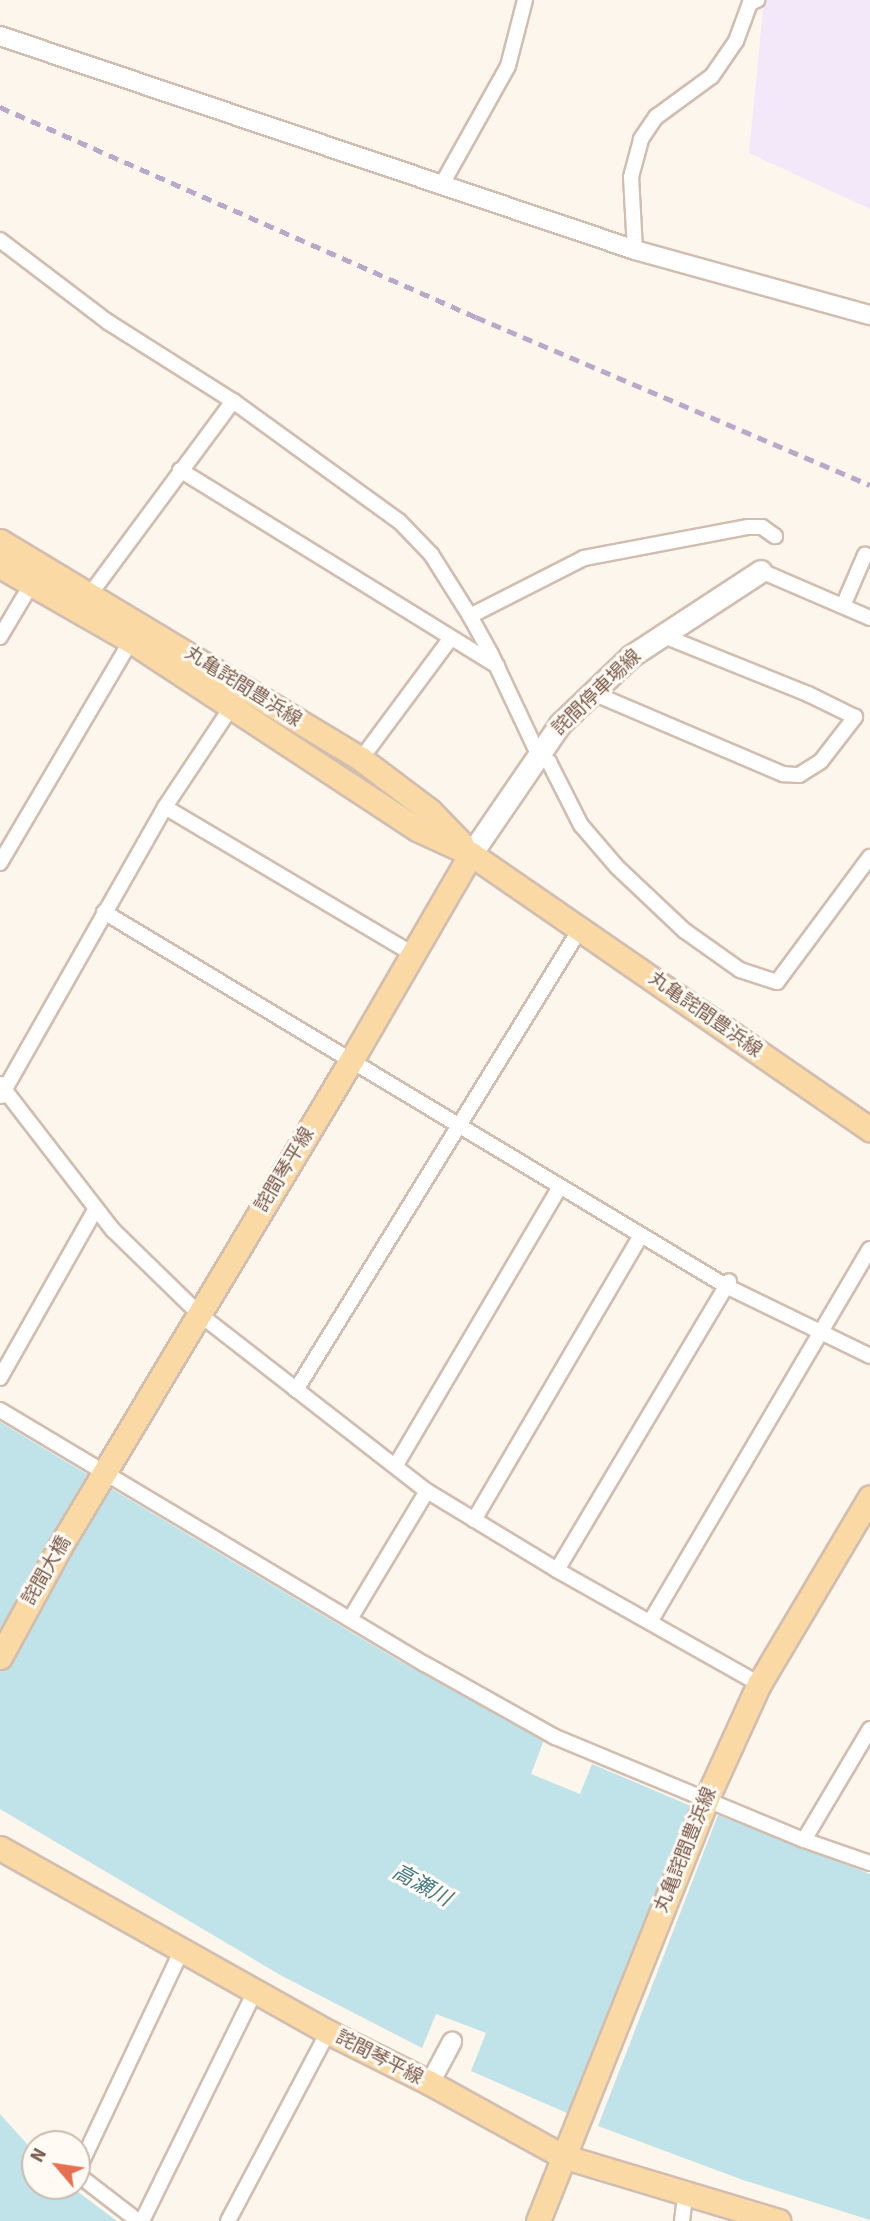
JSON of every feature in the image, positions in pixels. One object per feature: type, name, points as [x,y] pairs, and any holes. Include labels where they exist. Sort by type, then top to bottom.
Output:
[{"type":"main road","name":"丸亀詫間豊浜線","points":[[0,541],[37,575],[131,641],[417,830],[471,854],[870,1129]]},
{"type":"main road","name":"丸亀詫間豊浜線","points":[[0,566],[90,593],[361,759],[430,811],[471,854]]},
{"type":"main road","name":"詫間停車場線","points":[[471,854],[560,724],[631,656],[761,571]]},
{"type":"main road","name":"詫間琴平線","points":[[102,1479],[471,854]]},
{"type":"main road","name":"詫間大橋","points":[[0,1657],[102,1479]]},
{"type":"main road","name":"丸亀詫間豊浜線","points":[[538,2221],[707,1798],[759,1684],[870,1497]]},
{"type":"main road","name":"詫間琴平線","points":[[0,1848],[328,2032],[430,2083],[562,2157],[778,2221]]},
{"type":"street","points":[[441,186],[508,66],[525,0]]},
{"type":"street","points":[[635,250],[631,177],[641,139],[656,117],[712,76],[736,41],[752,1]]},
{"type":"street","points":[[0,36],[635,250],[870,315]]},
{"type":"street","points":[[0,240],[108,322],[233,401],[399,521],[431,554],[470,616],[497,666],[538,754],[550,762],[581,825],[617,867],[685,931],[740,970],[777,982],[870,857]]},
{"type":"street","points":[[90,593],[233,401]]},
{"type":"street","points":[[180,470],[497,666]]},
{"type":"street","points":[[470,616],[584,558],[748,527],[762,527],[775,536]]},
{"type":"street","points":[[843,606],[866,555]]},
{"type":"street","points":[[761,571],[870,618]]},
{"type":"street","points":[[0,637],[37,575]]},
{"type":"street","points":[[593,693],[783,774],[799,775],[821,761],[855,717],[808,694],[661,635]]},
{"type":"street","points":[[361,759],[450,639]]},
{"type":"street","points":[[0,863],[131,641]]},
{"type":"street","points":[[232,706],[165,807],[2,1091],[113,1230],[198,1313],[296,1390],[427,1491],[557,1570],[759,1684]]},
{"type":"street","points":[[165,807],[411,953]]},
{"type":"street","points":[[104,912],[352,1059],[559,1188],[727,1283],[820,1333],[870,1356]]},
{"type":"street","points":[[296,1390],[580,929]]},
{"type":"street","points":[[396,1465],[559,1188]]},
{"type":"street","points":[[0,1378],[96,1208]]},
{"type":"street","points":[[474,1520],[641,1235]]},
{"type":"street","points":[[650,1622],[870,1250]]},
{"type":"street","points":[[557,1570],[727,1283]]},
{"type":"street","points":[[0,1410],[102,1479],[555,1737],[804,1840],[870,1863]]},
{"type":"street","points":[[350,1619],[427,1491]]},
{"type":"street","points":[[804,1840],[870,1729]]},
{"type":"street","points":[[91,2143],[182,1950]]},
{"type":"street","points":[[91,2184],[140,2221],[255,1991]]},
{"type":"street","points":[[228,2221],[328,2032]]},
{"type":"street","points":[[430,2083],[452,2042]]},
{"type":"street","points":[[682,2221],[685,2195]]},
{"type":"shaded area","points":[[764,0],[870,0],[870,209],[749,153]]},
{"type":"water","name":"高瀬川","points":[[0,1422],[401,1662],[544,1740],[531,1774],[580,1794],[592,1764],[691,1806],[569,2114],[471,2071],[486,2033],[436,2014],[422,2048],[282,1976],[0,1809]]},
{"type":"water","points":[[718,1815],[870,1874],[870,2220],[743,2180],[598,2126]]},
{"type":"water","points":[[0,2114],[21,2137],[21,2200],[89,2200],[117,2221],[0,2221]]},
{"type":"railway","points":[[0,107],[476,317],[870,485]]}]
